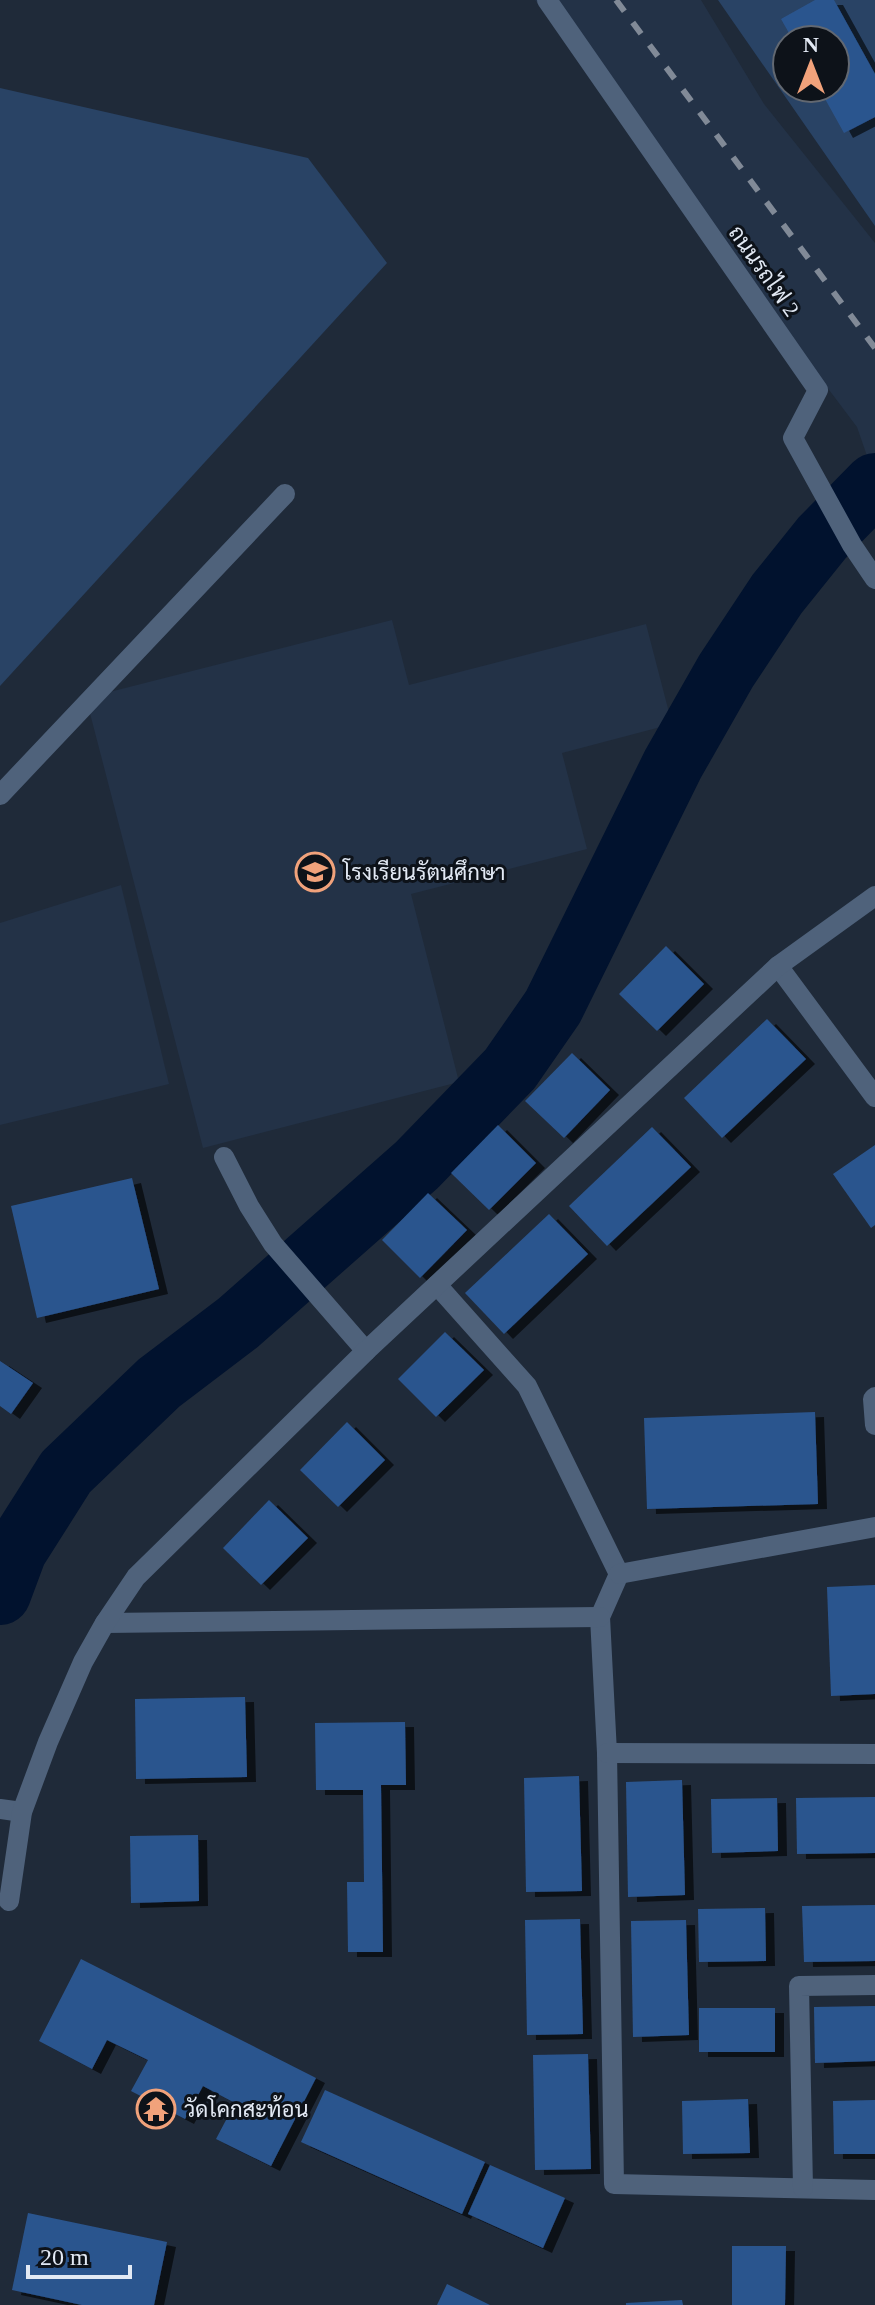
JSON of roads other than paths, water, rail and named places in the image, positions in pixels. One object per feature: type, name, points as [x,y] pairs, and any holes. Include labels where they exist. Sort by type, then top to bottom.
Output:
[{"type":"street","name":"ถนนรถไฟ 2","points":[[547,0],[818,390],[793,438],[852,545],[875,579]]},
{"type":"street","points":[[0,795],[285,494]]},
{"type":"street","points":[[9,1901],[22,1812],[48,1742],[77,1675],[105,1623],[136,1577],[366,1351],[778,966],[875,896]]},
{"type":"street","points":[[778,966],[875,1097]]},
{"type":"street","points":[[224,1157],[273,1244],[366,1351]]},
{"type":"street","points":[[437,1285],[527,1386],[619,1574],[600,1617],[607,1753],[614,2184],[875,2190]]},
{"type":"street","points":[[875,1397],[875,1425]]},
{"type":"street","points":[[619,1574],[875,1527]]},
{"type":"street","points":[[105,1623],[600,1617]]},
{"type":"street","points":[[607,1753],[875,1754]]},
{"type":"street","points":[[0,1809],[22,1812]]},
{"type":"street","points":[[803,2188],[799,1986],[875,1985]]},
{"type":"waterway","points":[[0,1594],[16,1551],[66,1472],[159,1383],[238,1323],[417,1165],[510,1069],[553,1007],[673,764],[726,671],[777,594],[822,538],[875,484]]},
{"type":"railway","points":[[616,0],[875,348]]},
{"type":"place","name":"โรงเรียนรัตนศึกษา","points":[[315,872]]},
{"type":"place","name":"วัดโคกสะท้อน","points":[[156,2109]]}]
